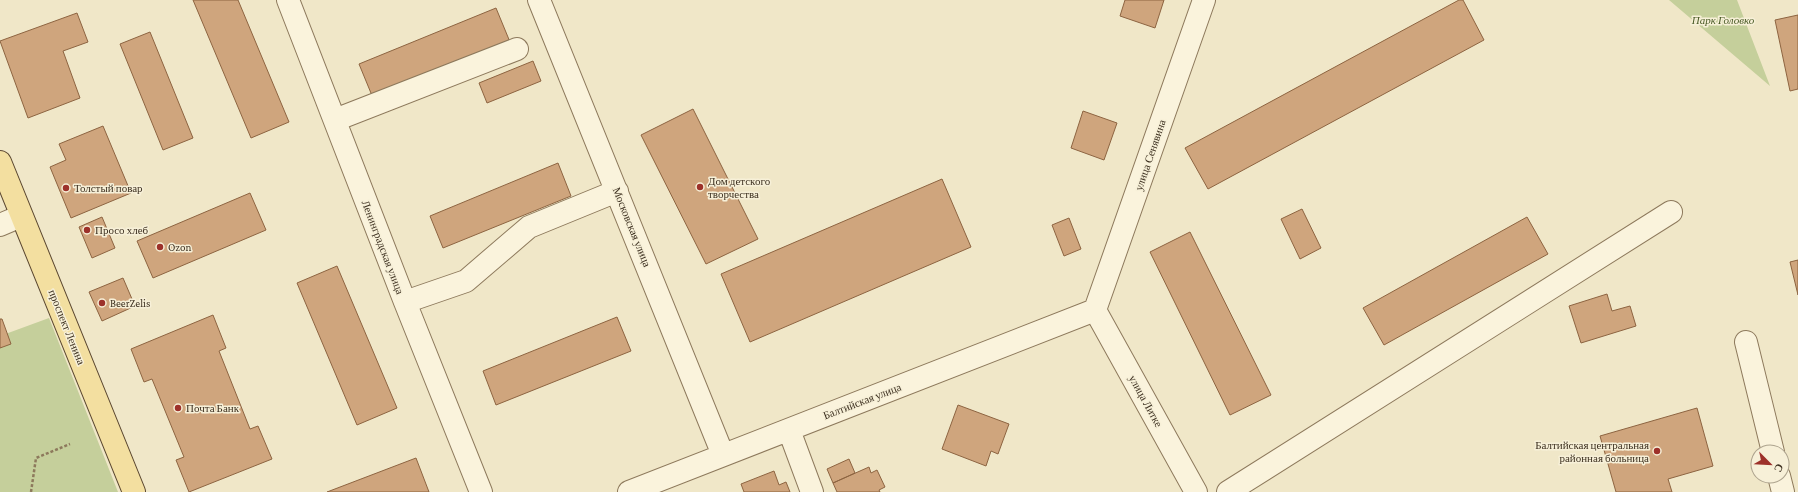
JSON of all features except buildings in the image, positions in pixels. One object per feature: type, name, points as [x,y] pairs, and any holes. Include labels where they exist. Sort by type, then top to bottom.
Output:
[{"type":"main road","name":"проспект Ленина","points":[[0,162],[134,492]]},
{"type":"street","name":"Ленинградская улица","points":[[288,0],[405,302],[481,492]]},
{"type":"street","name":"Московская улица","points":[[539,0],[724,455]]},
{"type":"street","name":"улица Сенявина","points":[[1095,310],[1204,0]]},
{"type":"street","points":[[335,120],[517,49]]},
{"type":"street","points":[[405,302],[466,281],[529,227],[617,191]]},
{"type":"street","points":[[1228,492],[1671,212]]},
{"type":"street","points":[[0,225],[22,216]]},
{"type":"street","name":"Балтийская улица","points":[[629,492],[1095,310]]},
{"type":"street","name":"улица Литке","points":[[1095,310],[1196,492]]},
{"type":"street","points":[[1746,342],[1771,444]]},
{"type":"street","points":[[789,430],[812,492]]},
{"type":"path","points":[[31,492],[36,458],[70,444]]},
{"type":"green space","name":"Парк Головко","points":[[1669,0],[1737,0],[1770,86]]},
{"type":"green space","points":[[49,318],[118,492],[0,492],[0,336]]},
{"type":"place","name":"Дом детского творчества","points":[[700,187]]},
{"type":"place","name":"Толстый повар","points":[[66,188]]},
{"type":"place","name":"Просо хлеб","points":[[87,230]]},
{"type":"place","name":"Ozon","points":[[160,247]]},
{"type":"place","name":"BeerZelis","points":[[102,303]]},
{"type":"place","name":"Почта Банк","points":[[178,408]]},
{"type":"place","name":"Балтийская центральная районная больница","points":[[1657,451]]}]
